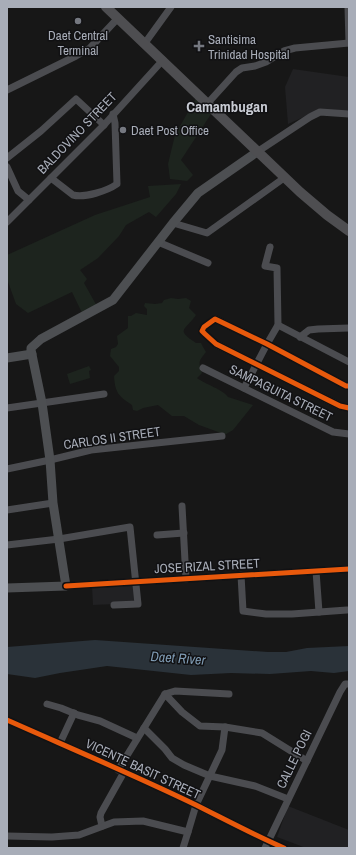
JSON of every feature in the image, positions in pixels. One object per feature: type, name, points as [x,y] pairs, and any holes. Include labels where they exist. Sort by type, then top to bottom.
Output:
[{"type":"highway","points":[[106,7],[163,60],[284,178],[316,206],[349,231]]},
{"type":"main road","points":[[7,586],[66,586],[53,503],[50,460],[42,404],[31,348],[40,339],[113,300],[198,193],[257,152]]},
{"type":"main road","points":[[7,358],[32,354]]},
{"type":"street","points":[[145,43],[171,7]]},
{"type":"street","points":[[207,104],[236,72],[242,68],[255,66],[266,62],[284,51],[295,48],[349,43],[348,7]]},
{"type":"street","points":[[7,90],[90,48],[118,18]]},
{"type":"street","name":"BALDOVINO STREET","points":[[7,222],[104,125],[163,60]]},
{"type":"street","points":[[7,158],[41,131],[76,99],[104,125]]},
{"type":"street","points":[[257,152],[310,116],[320,112],[349,114]]},
{"type":"street","points":[[51,178],[73,195],[77,196],[88,195],[117,184],[115,123],[113,114]]},
{"type":"street","points":[[7,167],[18,192],[29,200]]},
{"type":"street","points":[[173,223],[207,233],[284,178]]},
{"type":"street","points":[[158,242],[208,263]]},
{"type":"street","points":[[244,388],[278,325],[277,268],[265,266],[270,247]]},
{"type":"street","points":[[349,386],[346,386],[267,344],[214,319],[202,330],[216,344],[340,406],[349,408]]},
{"type":"street","points":[[278,325],[349,362]]},
{"type":"street","points":[[300,337],[309,330],[318,328],[349,328]]},
{"type":"street","name":"SAMPAGUITA STREET","points":[[203,368],[333,432],[349,434]]},
{"type":"street","points":[[7,408],[104,394]]},
{"type":"street","name":"CARLOS II STREET","points":[[7,468],[91,450],[222,436]]},
{"type":"street","points":[[7,510],[53,503]]},
{"type":"street","points":[[182,506],[186,579]]},
{"type":"street","points":[[7,545],[59,539],[130,527],[138,604],[114,605]]},
{"type":"street","points":[[157,536],[184,533]]},
{"type":"street","name":"JOSE RIZAL STREET","points":[[66,586],[349,569]]},
{"type":"street","points":[[316,571],[319,612]]},
{"type":"street","points":[[241,575],[243,611],[266,614],[347,610]]},
{"type":"street","name":"CALLE POGI","points":[[266,844],[340,692],[345,684],[349,684]]},
{"type":"street","points":[[102,826],[100,817],[101,813],[121,771],[138,738],[165,694],[175,690],[229,694]]},
{"type":"street","points":[[165,694],[182,712],[200,726],[225,727],[262,733],[307,761]]},
{"type":"street","points":[[47,704],[100,721],[138,738]]},
{"type":"street","points":[[60,743],[74,713]]},
{"type":"street","name":"VICENTE BASIT STREET","points":[[7,720],[196,805],[266,844],[284,848]]},
{"type":"street","points":[[183,848],[196,805],[222,750],[225,727]]},
{"type":"street","points":[[144,728],[172,758],[184,765],[210,776],[255,786],[288,799]]},
{"type":"street","points":[[7,836],[52,837],[79,835],[114,822],[143,821],[188,832]]},
{"type":"shaded area","points":[[293,69],[349,77],[349,110],[317,111],[288,124],[285,87]]},
{"type":"shaded area","points":[[196,98],[211,114],[181,160],[193,175],[187,181],[170,179],[168,164],[175,135]]},
{"type":"shaded area","points":[[181,184],[176,194],[156,217],[149,212],[126,225],[119,236],[98,258],[80,270],[87,279],[84,283],[98,308],[83,315],[72,292],[28,313],[16,304],[7,279],[7,255],[95,215],[150,197],[148,186]]},
{"type":"shaded area","points":[[171,298],[186,298],[191,301],[189,308],[196,315],[186,327],[184,332],[196,343],[201,343],[206,352],[200,361],[202,373],[197,378],[223,392],[228,397],[253,405],[233,430],[221,437],[221,433],[199,425],[184,416],[172,416],[158,405],[143,408],[137,411],[133,410],[132,405],[123,399],[116,390],[114,376],[119,371],[119,367],[110,356],[111,349],[116,347],[118,344],[117,336],[128,328],[128,316],[136,313],[147,315],[147,309],[144,306],[145,303],[162,303],[164,300]]},
{"type":"shaded area","points":[[89,366],[91,370],[89,371],[90,378],[70,384],[67,374]]},
{"type":"shaded area","points":[[136,585],[137,603],[93,605],[92,587]]},
{"type":"shaded area","points":[[288,806],[349,830],[349,848],[306,848],[277,837]]},
{"type":"water","name":"Daet River","points":[[95,640],[268,652],[286,652],[307,648],[349,646],[349,671],[334,673],[311,671],[270,674],[231,673],[191,675],[107,666],[35,678],[7,674],[7,647]]},
{"type":"cycle path","points":[[349,386],[346,386],[267,344],[215,319],[204,327],[202,331],[216,344],[340,406],[349,408]]},
{"type":"cycle path","points":[[66,586],[349,569]]},
{"type":"cycle path","points":[[7,720],[149,783],[284,848]]},
{"type":"place","name":"Daet Central Terminal","points":[[78,21]]},
{"type":"place","name":"Santisima Trinidad Hospital","points":[[199,46]]},
{"type":"place","name":"Daet Post Office","points":[[123,130]]},
{"type":"district","name":"Camambugan","points":[[227,106]]}]
